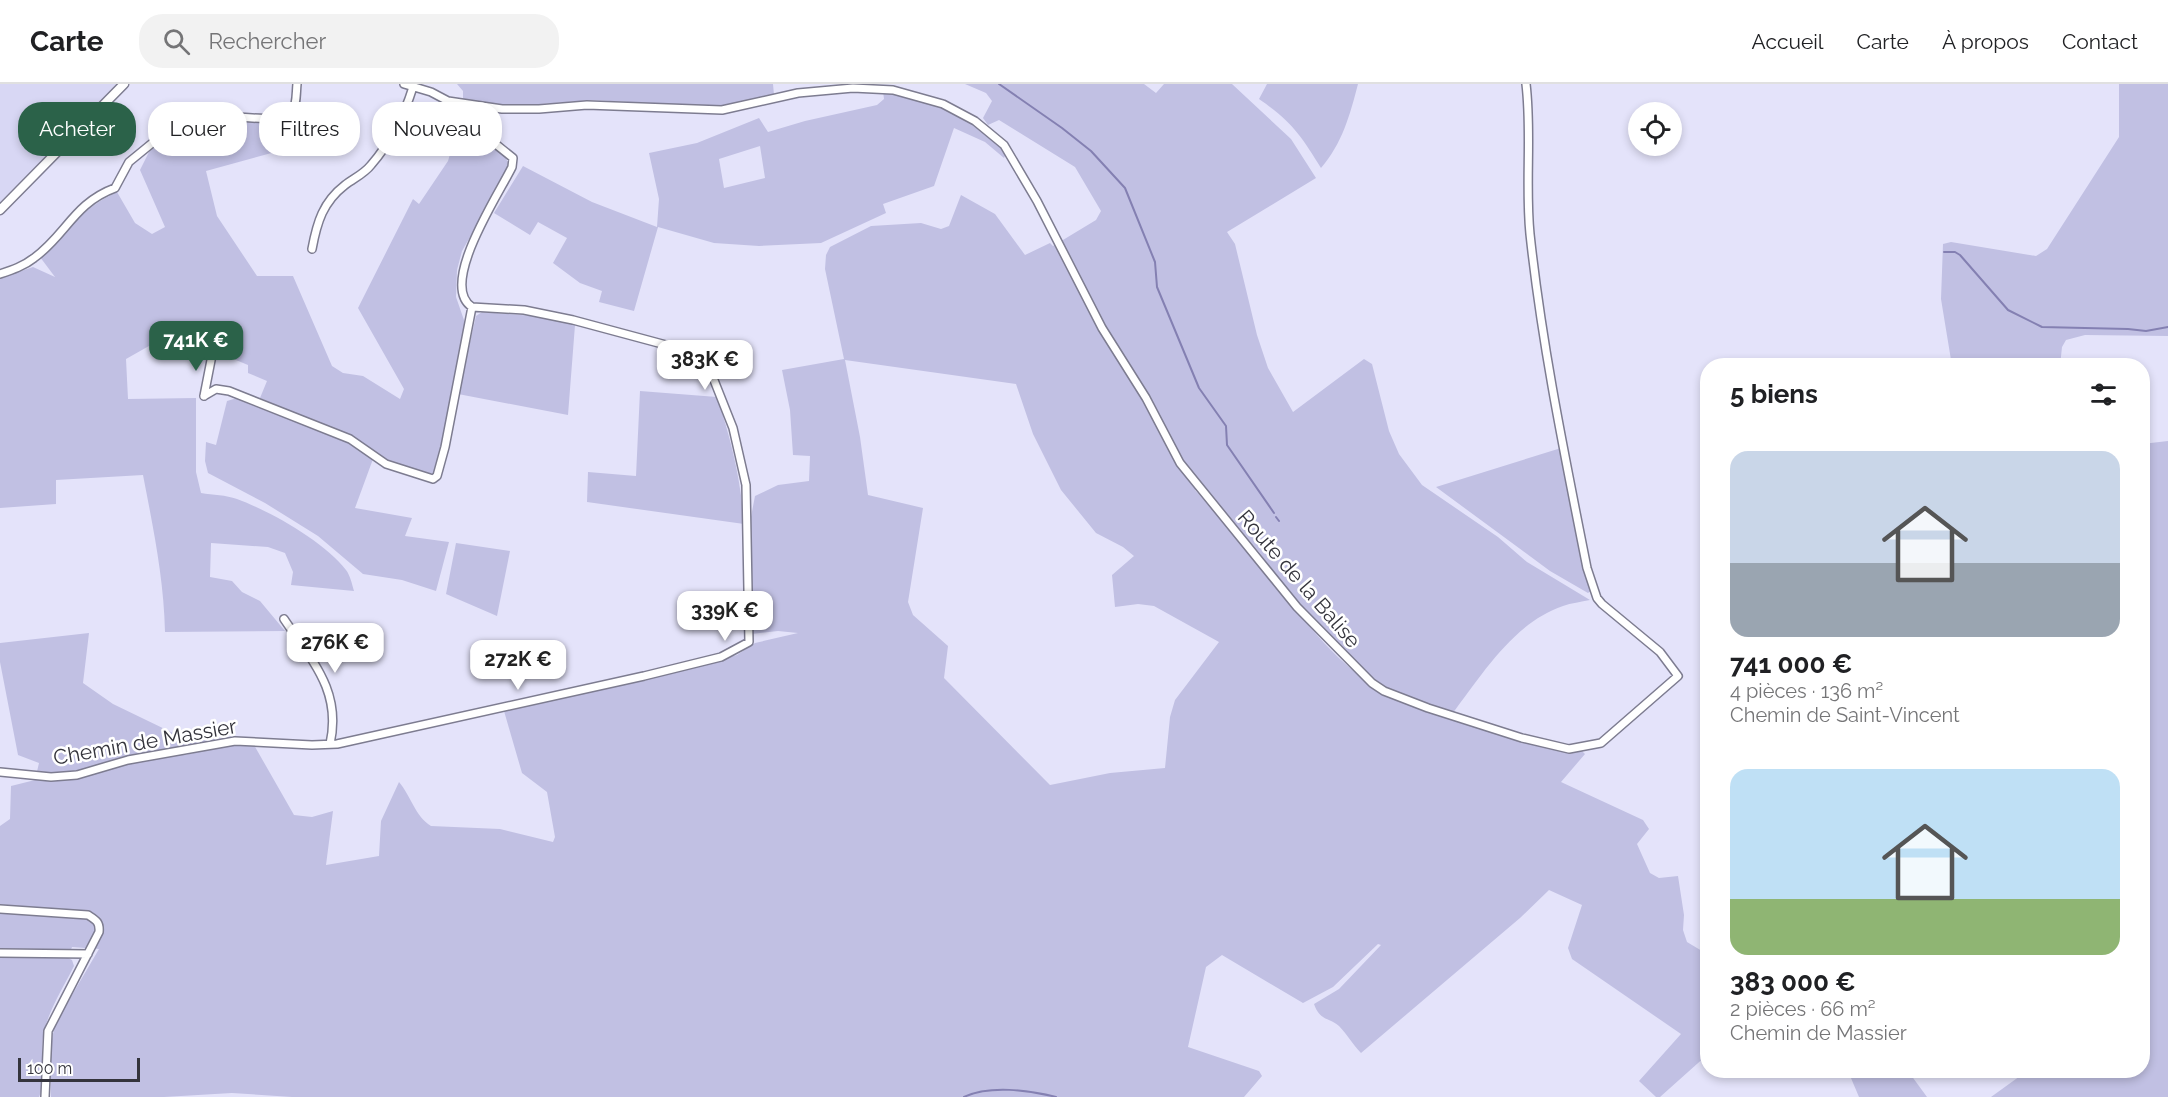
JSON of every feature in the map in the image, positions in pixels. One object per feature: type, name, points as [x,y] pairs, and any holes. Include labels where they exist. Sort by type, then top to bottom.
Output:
[{"type":"street","points":[[0,210],[124,84]]},
{"type":"street","points":[[0,273],[18,268],[35,258],[92,198],[118,185],[124,169],[135,156],[189,113],[265,118],[285,117],[293,111],[295,106],[297,84]]},
{"type":"street","points":[[202,342],[211,345],[213,350],[204,396],[216,389],[229,391],[350,439],[386,464],[433,479],[437,476],[445,447],[471,307],[463,298],[463,266],[514,161],[509,154],[457,113],[448,101],[431,92],[404,84]]},
{"type":"street","name":"Route de la Balise","points":[[448,101],[501,109],[587,105],[722,110],[798,93],[881,89],[911,94],[943,104],[972,119],[986,128],[1004,145],[1020,170],[1102,328],[1146,398],[1180,463],[1297,607],[1324,636],[1362,675],[1384,691],[1428,708],[1522,738],[1557,748],[1579,749],[1601,743],[1678,676],[1660,652],[1602,604],[1597,598],[1587,568],[1539,306],[1529,212],[1530,127],[1526,84]]},
{"type":"street","points":[[312,249],[324,207],[334,195],[371,165],[395,132],[413,87]]},
{"type":"street","name":"Chemin de Massier","points":[[0,772],[51,777],[77,775],[128,760],[235,741],[312,746],[337,744],[721,657],[749,642],[746,485],[733,428],[708,365],[702,358],[666,345],[573,320],[524,310],[471,307]]},
{"type":"street","points":[[285,619],[328,688],[333,717],[330,744]]},
{"type":"street","points":[[0,909],[88,915],[97,920],[100,926],[48,1031],[45,1097]]},
{"type":"street","points":[[0,953],[88,954]]},
{"type":"shaded area","points":[[0,84],[116,84],[98,102],[18,102],[18,156],[46,156],[0,203]]},
{"type":"shaded area","points":[[457,84],[773,84],[774,95],[721,107],[592,100],[516,106],[502,105],[502,102],[463,101],[463,91]]},
{"type":"shaded area","points":[[965,84],[1144,84],[1156,93],[1164,84],[1232,84],[1291,139],[1316,178],[1227,232],[1235,244],[1257,335],[1268,368],[1293,412],[1364,359],[1372,364],[1389,431],[1399,454],[1422,485],[1498,537],[1527,562],[1590,600],[1563,606],[1545,614],[1514,637],[1487,667],[1452,714],[1388,689],[1368,677],[1294,599],[1259,552],[1202,484],[1195,490],[1316,634],[1350,668],[1369,683],[1389,696],[1545,748],[1582,751],[1585,754],[1561,782],[1643,820],[1649,829],[1637,844],[1650,873],[1659,878],[1678,876],[1684,915],[1683,930],[1687,942],[1700,950],[1700,1061],[1660,1097],[1656,1097],[1639,1081],[1681,1034],[1572,959],[1568,948],[1582,905],[1549,890],[1520,918],[1361,1053],[1339,1026],[1319,1013],[1314,1004],[1339,989],[1381,945],[1378,944],[1333,987],[1303,1003],[1222,955],[1206,967],[1188,1047],[1259,1071],[1262,1076],[1244,1097],[292,1097],[232,1093],[164,1097],[51,1097],[50,1049],[55,1024],[99,949],[72,947],[68,958],[72,960],[74,966],[53,1006],[44,1031],[43,1082],[39,1097],[0,1097],[0,826],[10,819],[11,786],[35,780],[39,763],[18,755],[0,662],[0,643],[89,633],[83,683],[113,704],[173,733],[212,732],[216,740],[186,749],[185,755],[228,745],[254,745],[294,815],[312,817],[333,811],[326,865],[379,856],[381,821],[399,782],[421,817],[431,826],[500,829],[553,842],[555,837],[547,792],[522,773],[504,711],[737,655],[755,643],[798,633],[778,631],[752,634],[750,522],[755,496],[778,485],[809,481],[810,456],[793,455],[790,410],[782,370],[844,359],[825,269],[826,255],[830,247],[871,226],[921,223],[941,229],[949,226],[961,195],[995,214],[1025,255],[1050,243],[1053,246],[1096,220],[1101,211],[1075,167],[999,120],[988,125],[983,118],[992,101],[986,93]],"holes":[[[845,360],[1016,384],[1033,434],[1061,490],[1096,533],[1123,547],[1134,556],[1112,575],[1115,607],[1138,604],[1154,606],[1219,642],[1175,700],[1170,717],[1165,768],[1110,773],[1050,785],[944,678],[948,646],[913,615],[908,602],[923,508],[868,495],[860,437]]]},
{"type":"shaded area","points":[[1267,84],[1358,84],[1340,139],[1321,168],[1294,129],[1259,99]]},
{"type":"shaded area","points":[[2119,84],[2168,84],[2168,336],[2085,335],[2066,340],[2062,347],[2061,358],[1951,358],[1941,299],[1943,244],[1951,242],[2036,256],[2047,249],[2119,137]]},
{"type":"shaded area","points":[[883,91],[935,104],[951,111],[982,129],[1006,154],[1004,158],[985,142],[954,128],[934,186],[883,204],[886,213],[821,243],[759,246],[714,243],[658,227],[634,311],[599,302],[602,291],[580,283],[553,263],[567,238],[538,222],[530,235],[494,213],[523,166],[592,202],[657,227],[659,199],[649,153],[697,143],[759,118],[768,132],[877,105],[884,99]],"holes":[[[760,146],[765,178],[724,188],[719,159]]]},
{"type":"shaded area","points":[[247,120],[259,121],[261,156],[206,171],[217,216],[257,276],[293,276],[332,366],[343,373],[363,376],[400,399],[404,389],[358,308],[413,199],[419,204],[449,156],[502,156],[502,152],[508,162],[509,169],[462,251],[457,270],[456,297],[465,323],[441,451],[434,473],[409,471],[347,434],[260,398],[267,381],[248,373],[248,365],[219,353],[210,339],[204,337],[198,342],[184,337],[149,346],[126,359],[128,399],[196,398],[196,472],[201,493],[237,499],[280,519],[325,549],[347,572],[354,591],[291,585],[293,572],[285,553],[268,547],[211,543],[210,577],[232,581],[242,592],[260,601],[285,631],[165,632],[160,573],[143,475],[56,480],[56,504],[0,508],[0,278],[33,267],[55,277],[40,257],[84,213],[117,192],[135,223],[152,234],[165,227],[140,170],[148,154],[148,156],[247,156]]},
{"type":"shaded area","points":[[482,312],[547,317],[575,325],[568,415],[458,394],[476,316]]},
{"type":"shaded area","points":[[640,391],[717,397],[735,460],[744,524],[587,502],[588,472],[636,476]]},
{"type":"shaded area","points":[[237,398],[348,442],[373,459],[355,508],[412,518],[405,536],[449,542],[436,591],[402,580],[363,574],[318,536],[265,503],[208,473],[205,461],[206,442],[216,445],[227,401]]},
{"type":"shaded area","points":[[2168,441],[2168,1097],[1991,1097],[2017,1078],[2150,1078],[2150,443]]},
{"type":"shaded area","points":[[1561,448],[1591,591],[1588,593],[1550,571],[1436,487]]},
{"type":"shaded area","points":[[456,543],[510,551],[497,616],[446,594]]},
{"type":"shaded area","points":[[1851,1078],[1913,1078],[1927,1097],[1859,1097]]},
{"type":"waterway","points":[[999,84],[1091,151],[1125,188],[1155,262],[1157,287],[1199,388],[1226,426],[1227,445],[1274,513]]},
{"type":"waterway","points":[[1944,252],[1955,252],[1960,255],[2008,310],[2042,327],[2146,331],[2168,327]]},
{"type":"waterway","points":[[1276,517],[1279,521]]},
{"type":"waterway","points":[[964,1097],[974,1093],[997,1090],[1034,1092],[1056,1097]]}]
